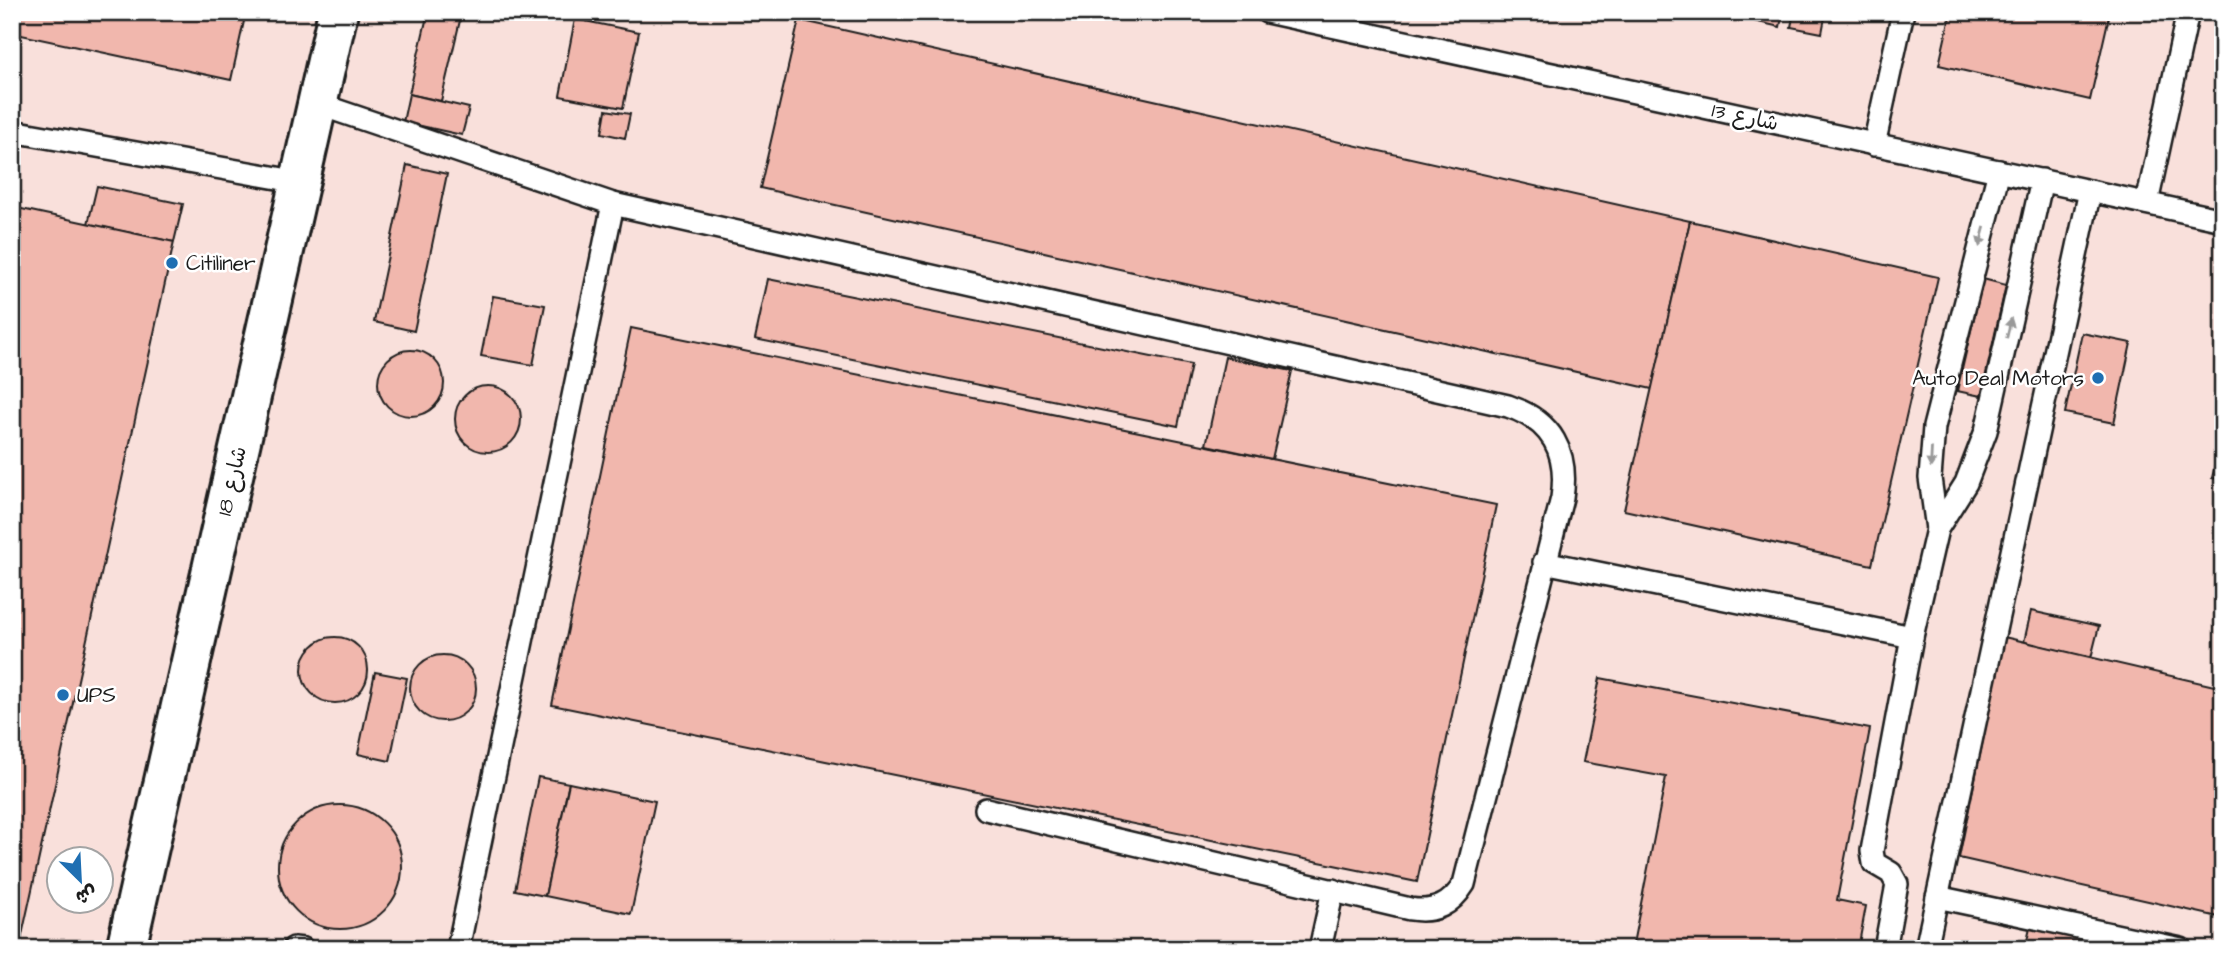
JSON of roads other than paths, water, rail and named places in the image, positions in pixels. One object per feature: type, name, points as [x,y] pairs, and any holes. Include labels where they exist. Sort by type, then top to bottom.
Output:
[{"type":"street","name":"شارع 18","points":[[126,949],[338,12]]},
{"type":"lane","name":"شارع 13","points":[[1267,12],[2223,220]]},
{"type":"lane","points":[[1874,145],[1903,12]]},
{"type":"lane","points":[[2147,203],[2188,12]]},
{"type":"lane","points":[[318,104],[613,204],[1522,411],[1548,430],[1556,442],[1563,460],[1565,479],[1562,498],[1464,884],[1447,904],[1423,911],[986,809]]},
{"type":"lane","points":[[12,131],[300,182]]},
{"type":"lane","points":[[1937,529],[1930,478],[1934,427],[1999,171]]},
{"type":"lane","points":[[1885,949],[1897,884],[1891,873],[1874,863],[1872,851],[1912,637],[1937,529],[1966,482],[1986,431],[2042,180]]},
{"type":"lane","points":[[1926,949],[2090,191]]},
{"type":"lane","points":[[457,949],[613,204]]},
{"type":"lane","points":[[1544,562],[1912,637]]},
{"type":"lane","points":[[1320,949],[1333,890]]},
{"type":"lane","points":[[1937,897],[2181,949]]},
{"type":"place","name":"Citiliner","points":[[172,263]]},
{"type":"place","name":"Auto Deal Motors","points":[[2098,378]]},
{"type":"place","name":"UPS","points":[[63,695]]}]
